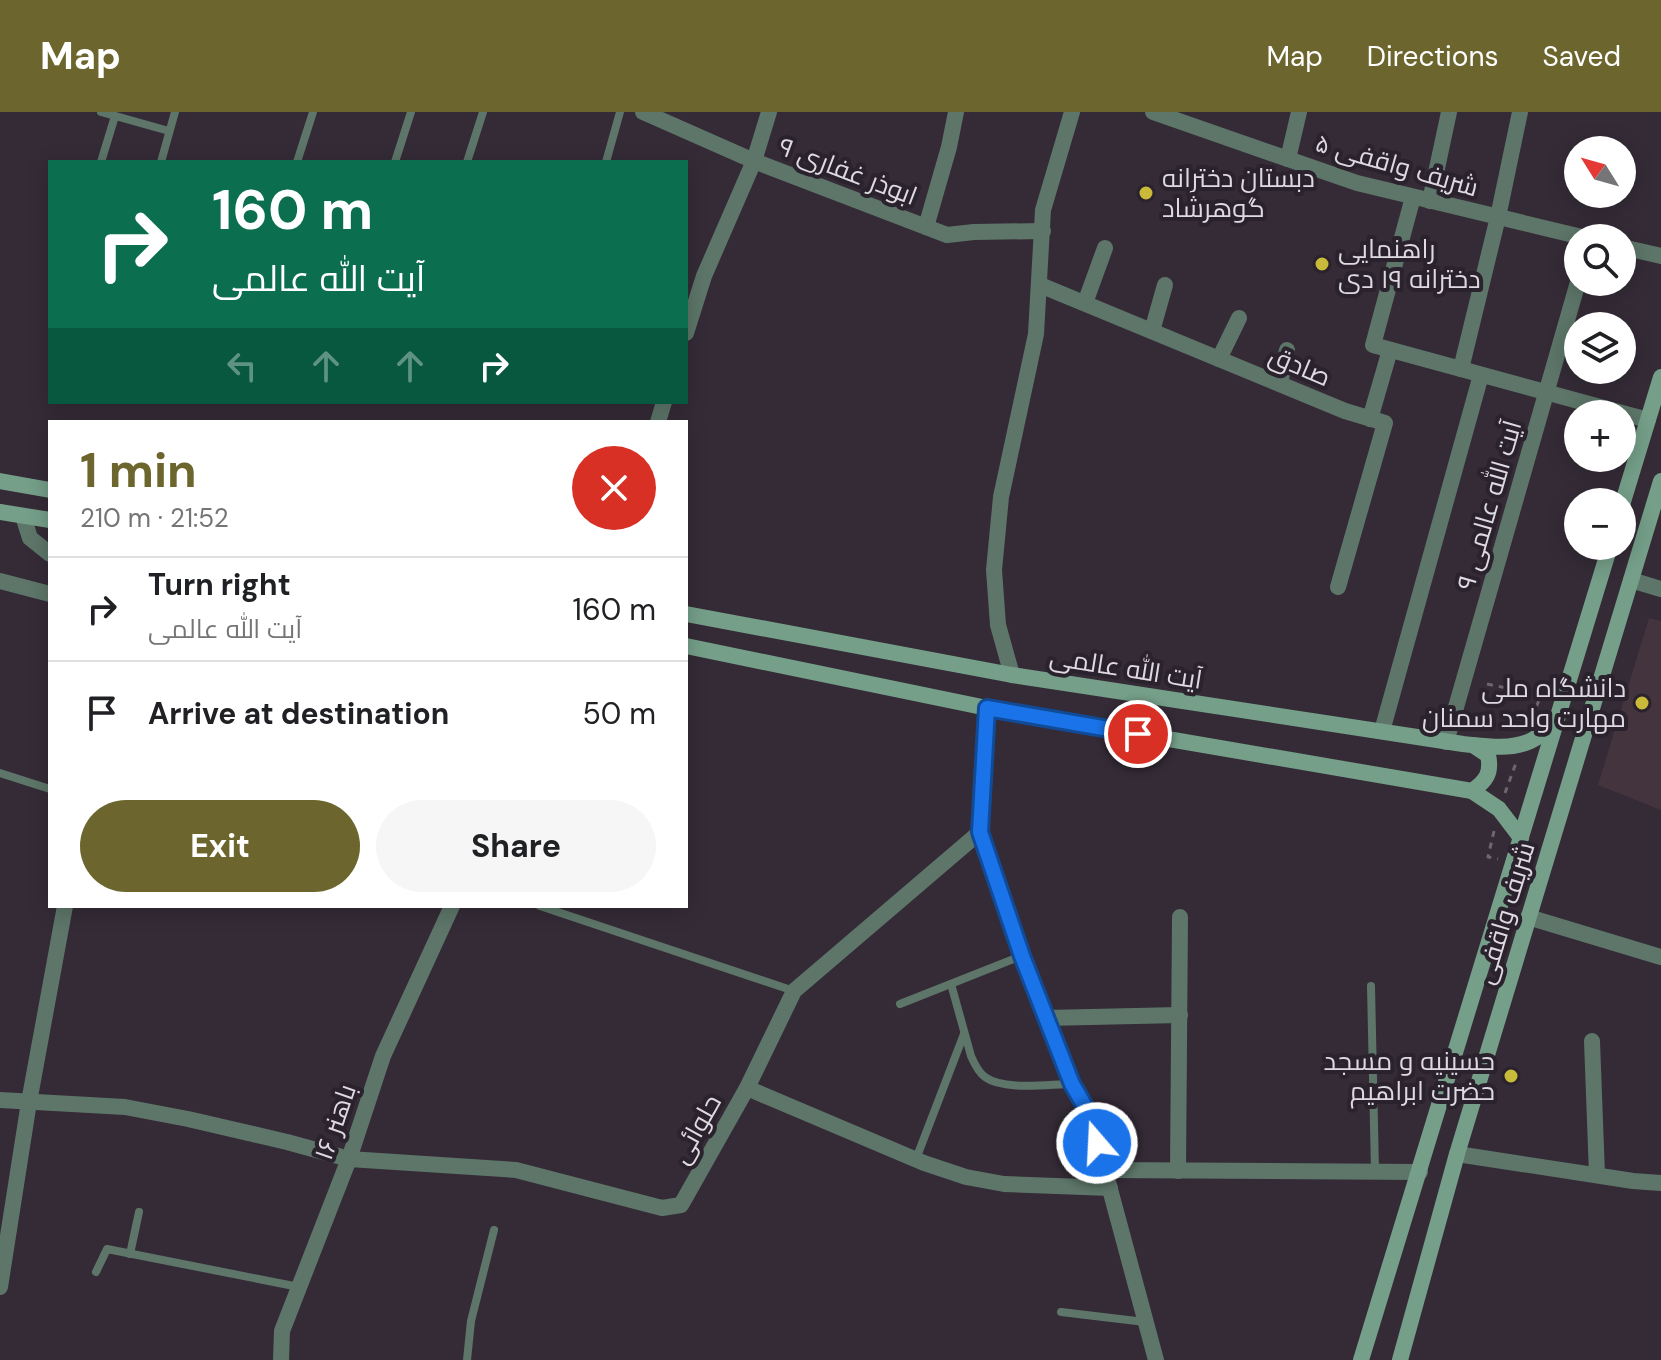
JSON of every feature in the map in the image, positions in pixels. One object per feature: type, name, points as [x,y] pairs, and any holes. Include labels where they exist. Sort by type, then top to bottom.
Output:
[{"type":"street","name":"ابوذر غفاری ۹","points":[[643,112],[754,161],[947,235],[1043,231]]},
{"type":"street","points":[[688,327],[704,276],[754,161],[769,112]]},
{"type":"street","points":[[926,227],[956,112]]},
{"type":"street","points":[[1012,675],[998,625],[994,570],[1001,497],[1036,334],[1043,210],[1072,112]]},
{"type":"street","name":"شریف واقفی ۵","points":[[1153,112],[1357,183],[1564,233]]},
{"type":"street","points":[[1288,159],[1299,112]]},
{"type":"street","points":[[1449,112],[1373,345],[1648,420]]},
{"type":"street","points":[[1461,369],[1520,112]]},
{"type":"street","points":[[1085,303],[1105,248]]},
{"type":"street","points":[[1636,250],[1661,256]]},
{"type":"street","name":"صادق","points":[[1040,285],[1370,419]]},
{"type":"street","points":[[1152,331],[1165,285]]},
{"type":"street","name":"آیت الله عالمی ۹","points":[[1446,742],[1574,296]]},
{"type":"street","points":[[1219,359],[1239,318]]},
{"type":"street","points":[[1280,383],[1287,350]]},
{"type":"street","points":[[1338,587],[1385,423],[1370,419],[1390,350]]},
{"type":"street","points":[[1382,731],[1481,375]]},
{"type":"street","points":[[1627,488],[1661,377]]},
{"type":"street","points":[[0,481],[48,490]]},
{"type":"street","name":"شریف واقفی","points":[[1400,1360],[1457,1154],[1661,481]]},
{"type":"street","points":[[0,512],[48,520]]},
{"type":"street","points":[[23,516],[30,538],[48,552]]},
{"type":"street","name":"شریف واقفی","points":[[1361,1360],[1606,560]]},
{"type":"street","points":[[1631,580],[1661,589]]},
{"type":"street","points":[[0,581],[48,593]]},
{"type":"street","name":"آیت الله عالمی","points":[[688,614],[1012,675],[1446,742],[1500,748],[1530,741],[1556,724]]},
{"type":"street","points":[[688,646],[987,708],[1472,791],[1499,809],[1521,838]]},
{"type":"street","points":[[987,708],[980,832],[1046,1018],[1072,1084],[1090,1115],[1156,1360]]},
{"type":"street","points":[[1472,791],[1489,772],[1488,755],[1473,745]]},
{"type":"street","name":"حلوائی","points":[[349,1159],[516,1170],[662,1208],[681,1205],[747,1088],[794,991],[980,832]]},
{"type":"street","points":[[0,1287],[6,1203],[29,1102],[65,908]]},
{"type":"street","name":"باهنر ۱۶","points":[[281,1360],[282,1331],[349,1159],[383,1056],[451,908]]},
{"type":"street","points":[[1178,1171],[1180,917]]},
{"type":"street","points":[[1528,917],[1661,957]]},
{"type":"street","points":[[1046,1018],[1180,1015]]},
{"type":"street","points":[[1592,1041],[1597,1175]]},
{"type":"street","points":[[747,1088],[966,1177],[1004,1184],[1110,1188]]},
{"type":"street","points":[[0,1100],[125,1107],[202,1122],[349,1159]]},
{"type":"street","points":[[1457,1154],[1661,1183]]},
{"type":"street","points":[[1105,1170],[1420,1172]]},
{"type":"lane","points":[[101,112],[169,131]]},
{"type":"lane","points":[[162,160],[175,112]]},
{"type":"lane","points":[[298,160],[313,112]]},
{"type":"lane","points":[[396,160],[411,112]]},
{"type":"lane","points":[[468,160],[483,112]]},
{"type":"lane","points":[[607,160],[620,112]]},
{"type":"lane","points":[[102,160],[115,116]]},
{"type":"lane","points":[[0,773],[48,788]]},
{"type":"lane","points":[[546,908],[794,991]]},
{"type":"lane","points":[[900,1004],[1022,956]]},
{"type":"lane","points":[[951,984],[964,1034],[976,1066],[985,1077],[1003,1085],[1072,1084]]},
{"type":"lane","points":[[1371,986],[1375,1171]]},
{"type":"lane","points":[[916,1159],[964,1034]]},
{"type":"lane","points":[[130,1254],[139,1212]]},
{"type":"lane","points":[[467,1360],[471,1321],[494,1230]]},
{"type":"lane","points":[[96,1272],[107,1249],[300,1287]]},
{"type":"lane","points":[[1061,1312],[1146,1322]]},
{"type":"path","points":[[1487,684],[1563,700]]},
{"type":"path","points":[[1513,863],[1488,857],[1499,809],[1541,695]]},
{"type":"shaded area","name":"دانشگاه ملی مهارت واحد سمنان","points":[[1649,618],[1661,621],[1661,810],[1598,785]]},
{"type":"place","name":"دبستان دخترانه گوهرشاد","points":[[1146,193]]},
{"type":"place","name":"راهنمایی دخترانه ۱۹ دی","points":[[1322,264]]},
{"type":"place","name":"دانشگاه ملی مهارت واحد سمنان","points":[[1642,703]]},
{"type":"place","name":"حسینیه و مسجد حضرت ابراهیم","points":[[1511,1076]]},
{"type":"route","points":[[1097,1143],[1090,1115],[1072,1084],[1022,956],[980,832],[987,708],[1138,734]]}]
